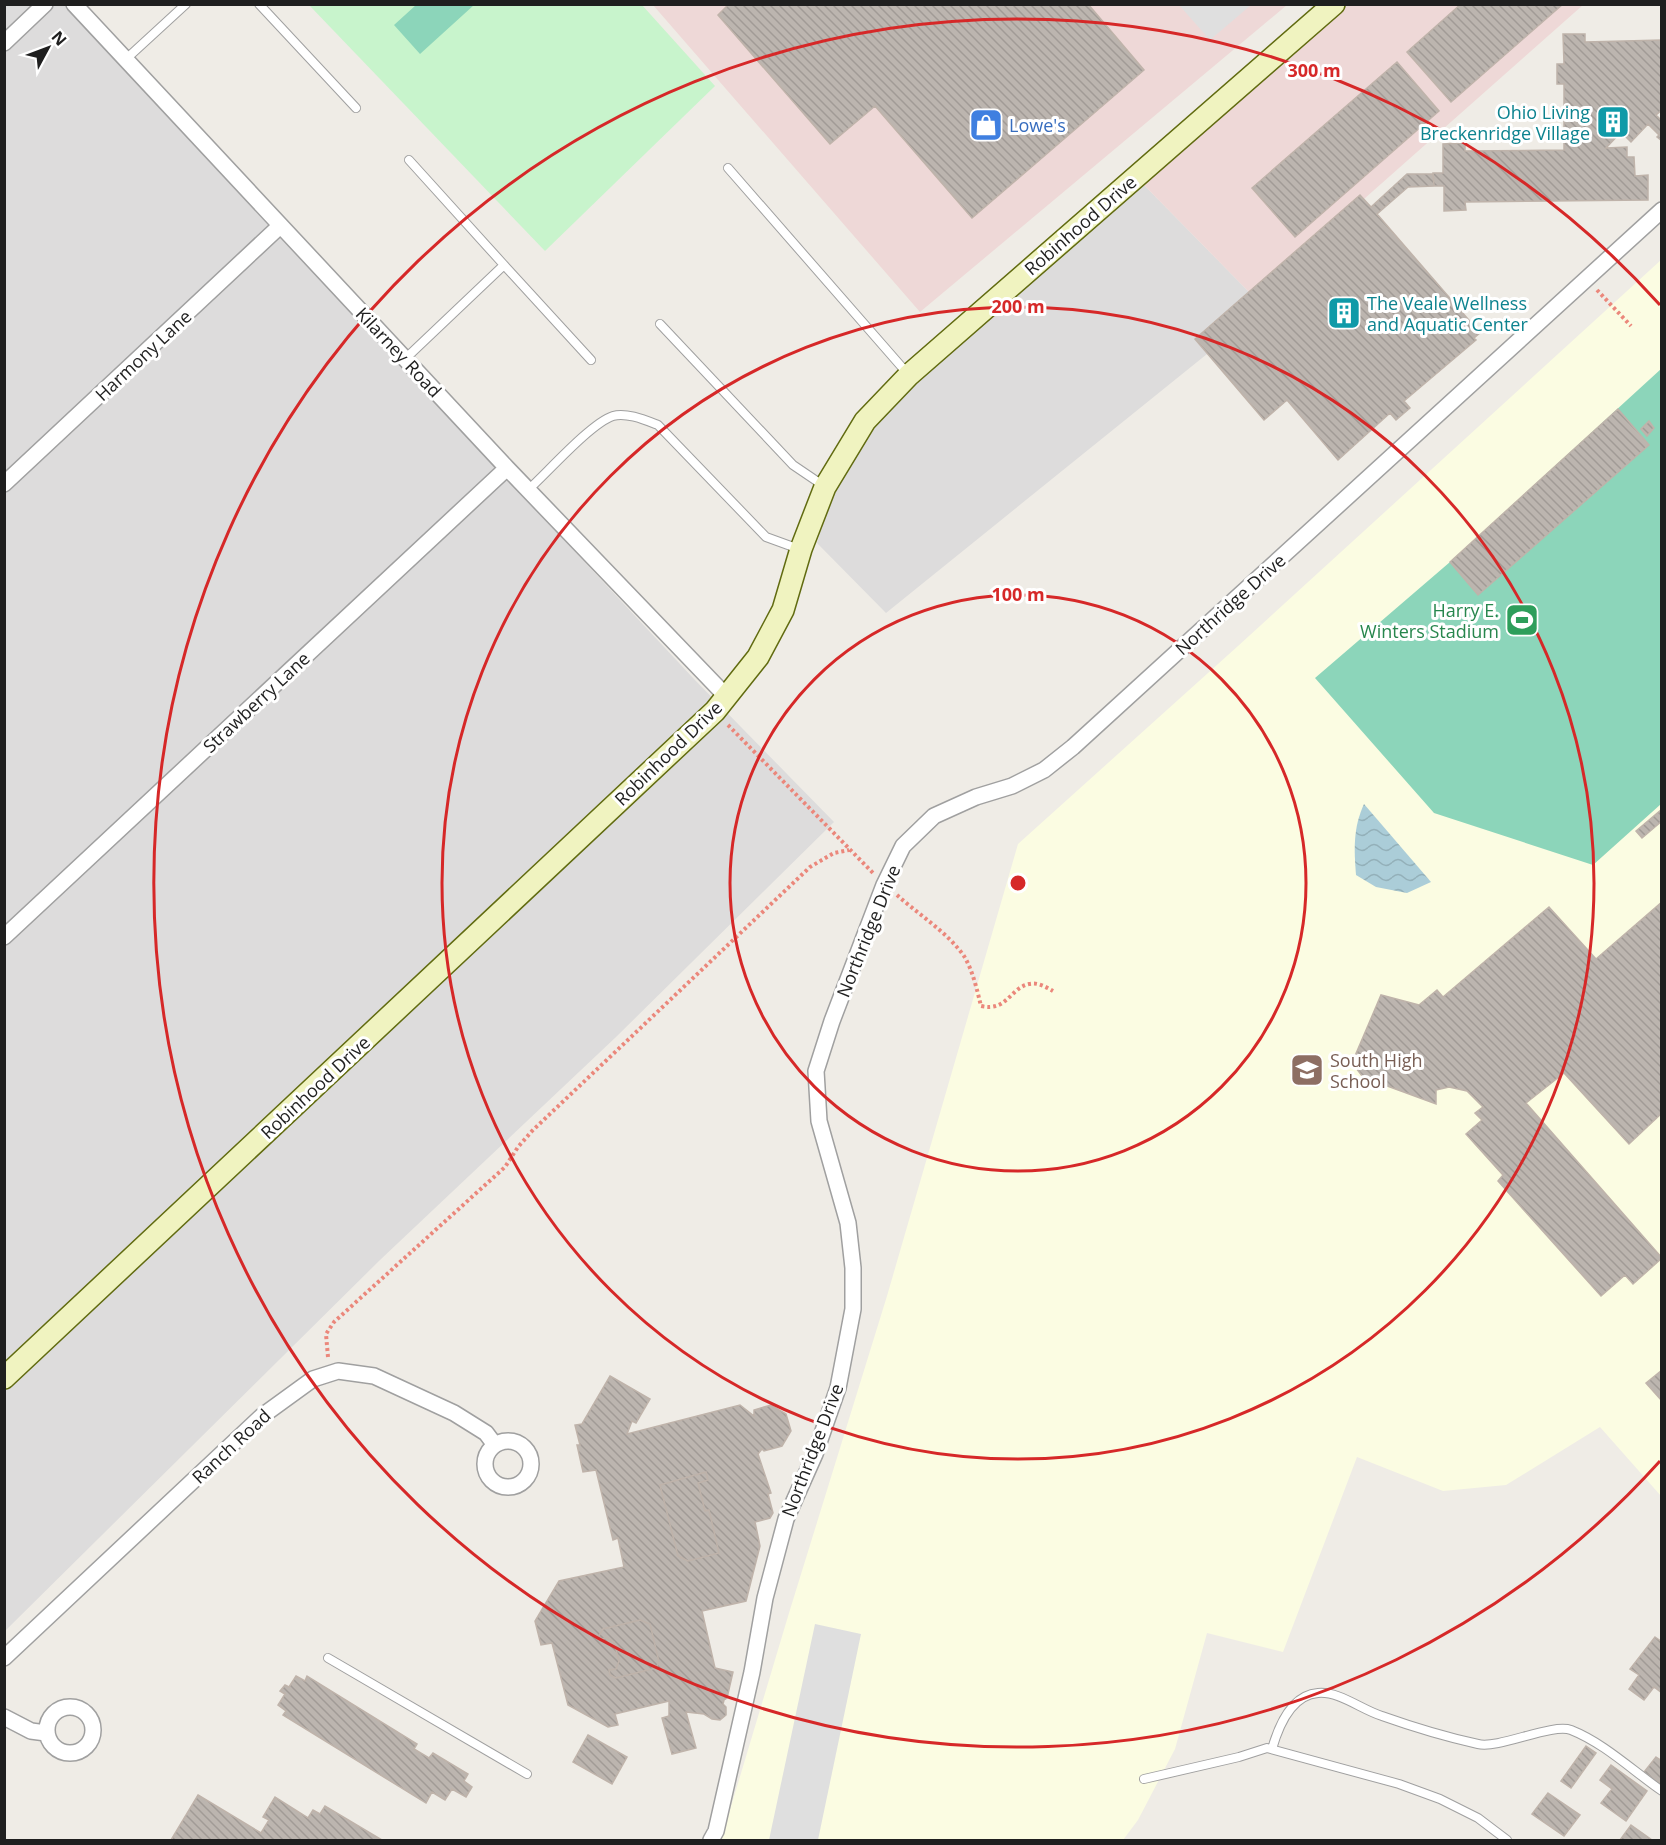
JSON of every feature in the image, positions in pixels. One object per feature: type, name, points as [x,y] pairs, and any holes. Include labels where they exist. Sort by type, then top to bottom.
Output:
[{"type":"street","points":[[4,43],[45,4]]},
{"type":"street","name":"Kilarney Road","points":[[74,4],[507,468],[726,696]]},
{"type":"street","name":"Robinhood Drive","points":[[4,1378],[715,711],[758,657],[783,610],[801,549],[825,487],[865,421],[909,375],[1334,4]]},
{"type":"street","name":"Northridge Drive","points":[[711,1840],[716,1831],[752,1672],[765,1598],[786,1519],[815,1454],[838,1388],[853,1309],[853,1268],[848,1223],[819,1121],[816,1071],[832,1021],[884,885],[903,846],[934,816],[976,797],[1012,786],[1044,770],[1073,747],[1662,210]]},
{"type":"street","name":"Harmony Lane","points":[[4,484],[280,226]]},
{"type":"street","name":"Strawberry Lane","points":[[4,937],[507,468]]},
{"type":"street","name":"Ranch Road","points":[[4,1658],[261,1416],[313,1378],[332,1372],[356,1372],[374,1376],[454,1413],[486,1433],[495,1445]]},
{"type":"street","points":[[4,1717],[31,1731],[46,1733]]},
{"type":"lane","points":[[125,61],[186,4]]},
{"type":"lane","points":[[259,4],[356,108]]},
{"type":"lane","points":[[409,160],[591,360]]},
{"type":"lane","points":[[729,168],[909,375]]},
{"type":"lane","points":[[405,359],[504,265]]},
{"type":"lane","points":[[660,324],[793,465],[825,487]]},
{"type":"lane","points":[[528,490],[598,424],[614,415],[638,418],[658,425],[766,537],[801,549]]},
{"type":"lane","points":[[328,1658],[527,1774]]},
{"type":"lane","points":[[1272,1749],[1286,1714],[1299,1701],[1317,1693],[1336,1696],[1380,1716],[1481,1745],[1568,1729],[1591,1740],[1662,1791]]},
{"type":"lane","points":[[1144,1779],[1239,1757],[1267,1748],[1399,1784],[1440,1799],[1478,1818],[1507,1840]]},
{"type":"path","points":[[1586,278],[1630,326]]},
{"type":"path","points":[[332,1372],[326,1334],[334,1322],[505,1167],[532,1131],[810,867],[834,853],[849,850]]},
{"type":"shaded area","points":[[63,4],[694,679],[834,822],[616,1037],[380,1260],[5,1631],[4,5]]},
{"type":"shaded area","points":[[653,5],[1287,5],[920,312]]},
{"type":"shaded area","points":[[1179,5],[1251,5],[1210,40]]},
{"type":"shaded area","points":[[1348,5],[1583,5],[1364,199],[1360,195],[1249,292],[1142,183]]},
{"type":"shaded area","points":[[1142,183],[1249,292],[1195,339],[1207,354],[886,613],[817,543],[840,480],[886,411]]},
{"type":"shaded area","name":"South High School","points":[[1661,260],[1661,1496],[1600,1427],[1506,1485],[1443,1491],[1357,1457],[1283,1652],[1207,1633],[1175,1749],[1138,1820],[1123,1840],[721,1840],[887,1296],[1018,844]]},
{"type":"shaded area","points":[[815,1624],[861,1634],[818,1840],[769,1840]]},
{"type":"green space","points":[[309,5],[642,5],[715,86],[545,251]]},
{"type":"green space","points":[[416,5],[474,5],[420,54],[394,25]]},
{"type":"green space","name":"Harry E. Winters Stadium","points":[[1661,369],[1661,804],[1593,865],[1434,813],[1315,678],[1450,562]]},
{"type":"water","points":[[1364,804],[1431,882],[1407,893],[1376,887],[1356,875],[1355,839]]},
{"type":"building","name":"Lowe's","points":[[729,4],[1088,4],[1144,70],[972,218],[875,106],[830,144],[718,15]]},
{"type":"building","points":[[1461,4],[1563,4],[1451,102],[1407,52]]},
{"type":"building","name":"Ohio Living Breckenridge Village","points":[[1563,34],[1585,34],[1585,42],[1662,40],[1662,110],[1656,115],[1662,121],[1662,141],[1648,124],[1631,142],[1621,132],[1606,148],[1627,147],[1627,157],[1634,157],[1635,176],[1648,175],[1648,200],[1465,202],[1466,210],[1444,211],[1444,186],[1434,186],[1433,173],[1443,173],[1443,144],[1465,143],[1465,151],[1564,150],[1564,84],[1557,84],[1557,64],[1564,64]]},
{"type":"building","points":[[1397,62],[1439,111],[1295,237],[1252,188]]},
{"type":"building","name":"The Veale Wellness and Aquatic Center","points":[[1407,174],[1433,174],[1434,186],[1408,187],[1377,214],[1480,333],[1474,338],[1476,340],[1404,401],[1410,408],[1396,420],[1390,413],[1338,460],[1287,400],[1264,420],[1195,339],[1360,195],[1371,207]]},
{"type":"building","points":[[1618,409],[1649,445],[1478,595],[1450,562]]},
{"type":"building","points":[[1649,421],[1654,428],[1647,436],[1641,429]]},
{"type":"building","points":[[1662,809],[1662,821],[1642,838],[1636,831]]},
{"type":"building","points":[[1662,902],[1662,1113],[1629,1144],[1564,1073],[1526,1103],[1662,1258],[1633,1284],[1625,1275],[1601,1296],[1498,1181],[1503,1175],[1466,1134],[1482,1120],[1475,1113],[1483,1107],[1467,1091],[1449,1087],[1436,1090],[1436,1104],[1363,1077],[1352,1063],[1381,995],[1419,1005],[1437,990],[1443,997],[1549,907],[1596,959]]},
{"type":"building","points":[[1662,1370],[1662,1401],[1646,1383]]},
{"type":"building","points":[[610,1376],[650,1399],[636,1423],[632,1421],[627,1434],[740,1405],[754,1416],[754,1410],[771,1405],[786,1414],[791,1431],[782,1446],[764,1451],[762,1449],[758,1454],[771,1493],[768,1494],[773,1513],[770,1518],[755,1522],[760,1546],[746,1601],[702,1611],[715,1668],[733,1672],[727,1698],[723,1704],[726,1707],[726,1715],[720,1720],[712,1719],[704,1714],[686,1712],[696,1748],[672,1754],[662,1718],[669,1716],[669,1701],[615,1714],[618,1725],[608,1727],[568,1705],[552,1643],[541,1645],[535,1621],[559,1581],[624,1567],[618,1538],[613,1540],[596,1470],[583,1472],[575,1425],[582,1424]],"holes":[[[706,1472],[708,1480],[698,1483],[705,1511],[709,1510],[719,1553],[688,1561],[678,1556],[660,1485]],[[640,1620],[650,1624],[659,1662],[656,1668],[616,1678],[610,1675],[609,1670],[616,1669],[619,1661],[614,1642],[607,1638],[600,1639],[599,1636],[603,1629]]]},
{"type":"building","points":[[706,1472],[708,1480],[698,1483],[705,1511],[709,1510],[719,1553],[688,1561],[678,1556],[660,1485]]},
{"type":"building","points":[[640,1620],[650,1624],[659,1662],[656,1668],[616,1678],[610,1675],[609,1670],[616,1669],[619,1661],[614,1642],[607,1638],[600,1639],[599,1636],[603,1629]]},
{"type":"building","points":[[1655,1637],[1662,1642],[1662,1693],[1654,1687],[1644,1700],[1629,1689],[1639,1675],[1630,1669]]},
{"type":"building","points":[[296,1676],[305,1681],[307,1676],[417,1744],[414,1749],[429,1758],[433,1753],[468,1774],[464,1781],[472,1787],[466,1797],[452,1789],[445,1800],[432,1792],[426,1803],[283,1715],[286,1711],[278,1705],[285,1694],[280,1691],[285,1685],[289,1687]]},
{"type":"building","points":[[588,1735],[627,1757],[612,1784],[573,1762]]},
{"type":"building","points":[[1586,1746],[1596,1753],[1571,1788],[1561,1781]]},
{"type":"building","points":[[1656,1757],[1662,1761],[1662,1785],[1644,1772]]},
{"type":"building","points":[[1611,1765],[1647,1791],[1626,1821],[1601,1803],[1612,1789],[1600,1780]]},
{"type":"building","points":[[1548,1793],[1580,1815],[1564,1836],[1532,1814]]},
{"type":"building","points":[[198,1795],[261,1833],[269,1820],[263,1817],[275,1797],[308,1818],[313,1810],[320,1814],[325,1806],[382,1840],[171,1840]]},
{"type":"building","points":[[1631,1825],[1652,1840],[1620,1840]]},
{"type":"place","name":"Ohio Living Breckenridge Village","points":[[1613,122]]},
{"type":"place","name":"Lowe's","points":[[986,125]]},
{"type":"place","name":"The Veale Wellness and Aquatic Center","points":[[1344,313]]},
{"type":"place","name":"Harry E. Winters Stadium","points":[[1522,620]]},
{"type":"place","name":"South High School","points":[[1307,1070]]}]
